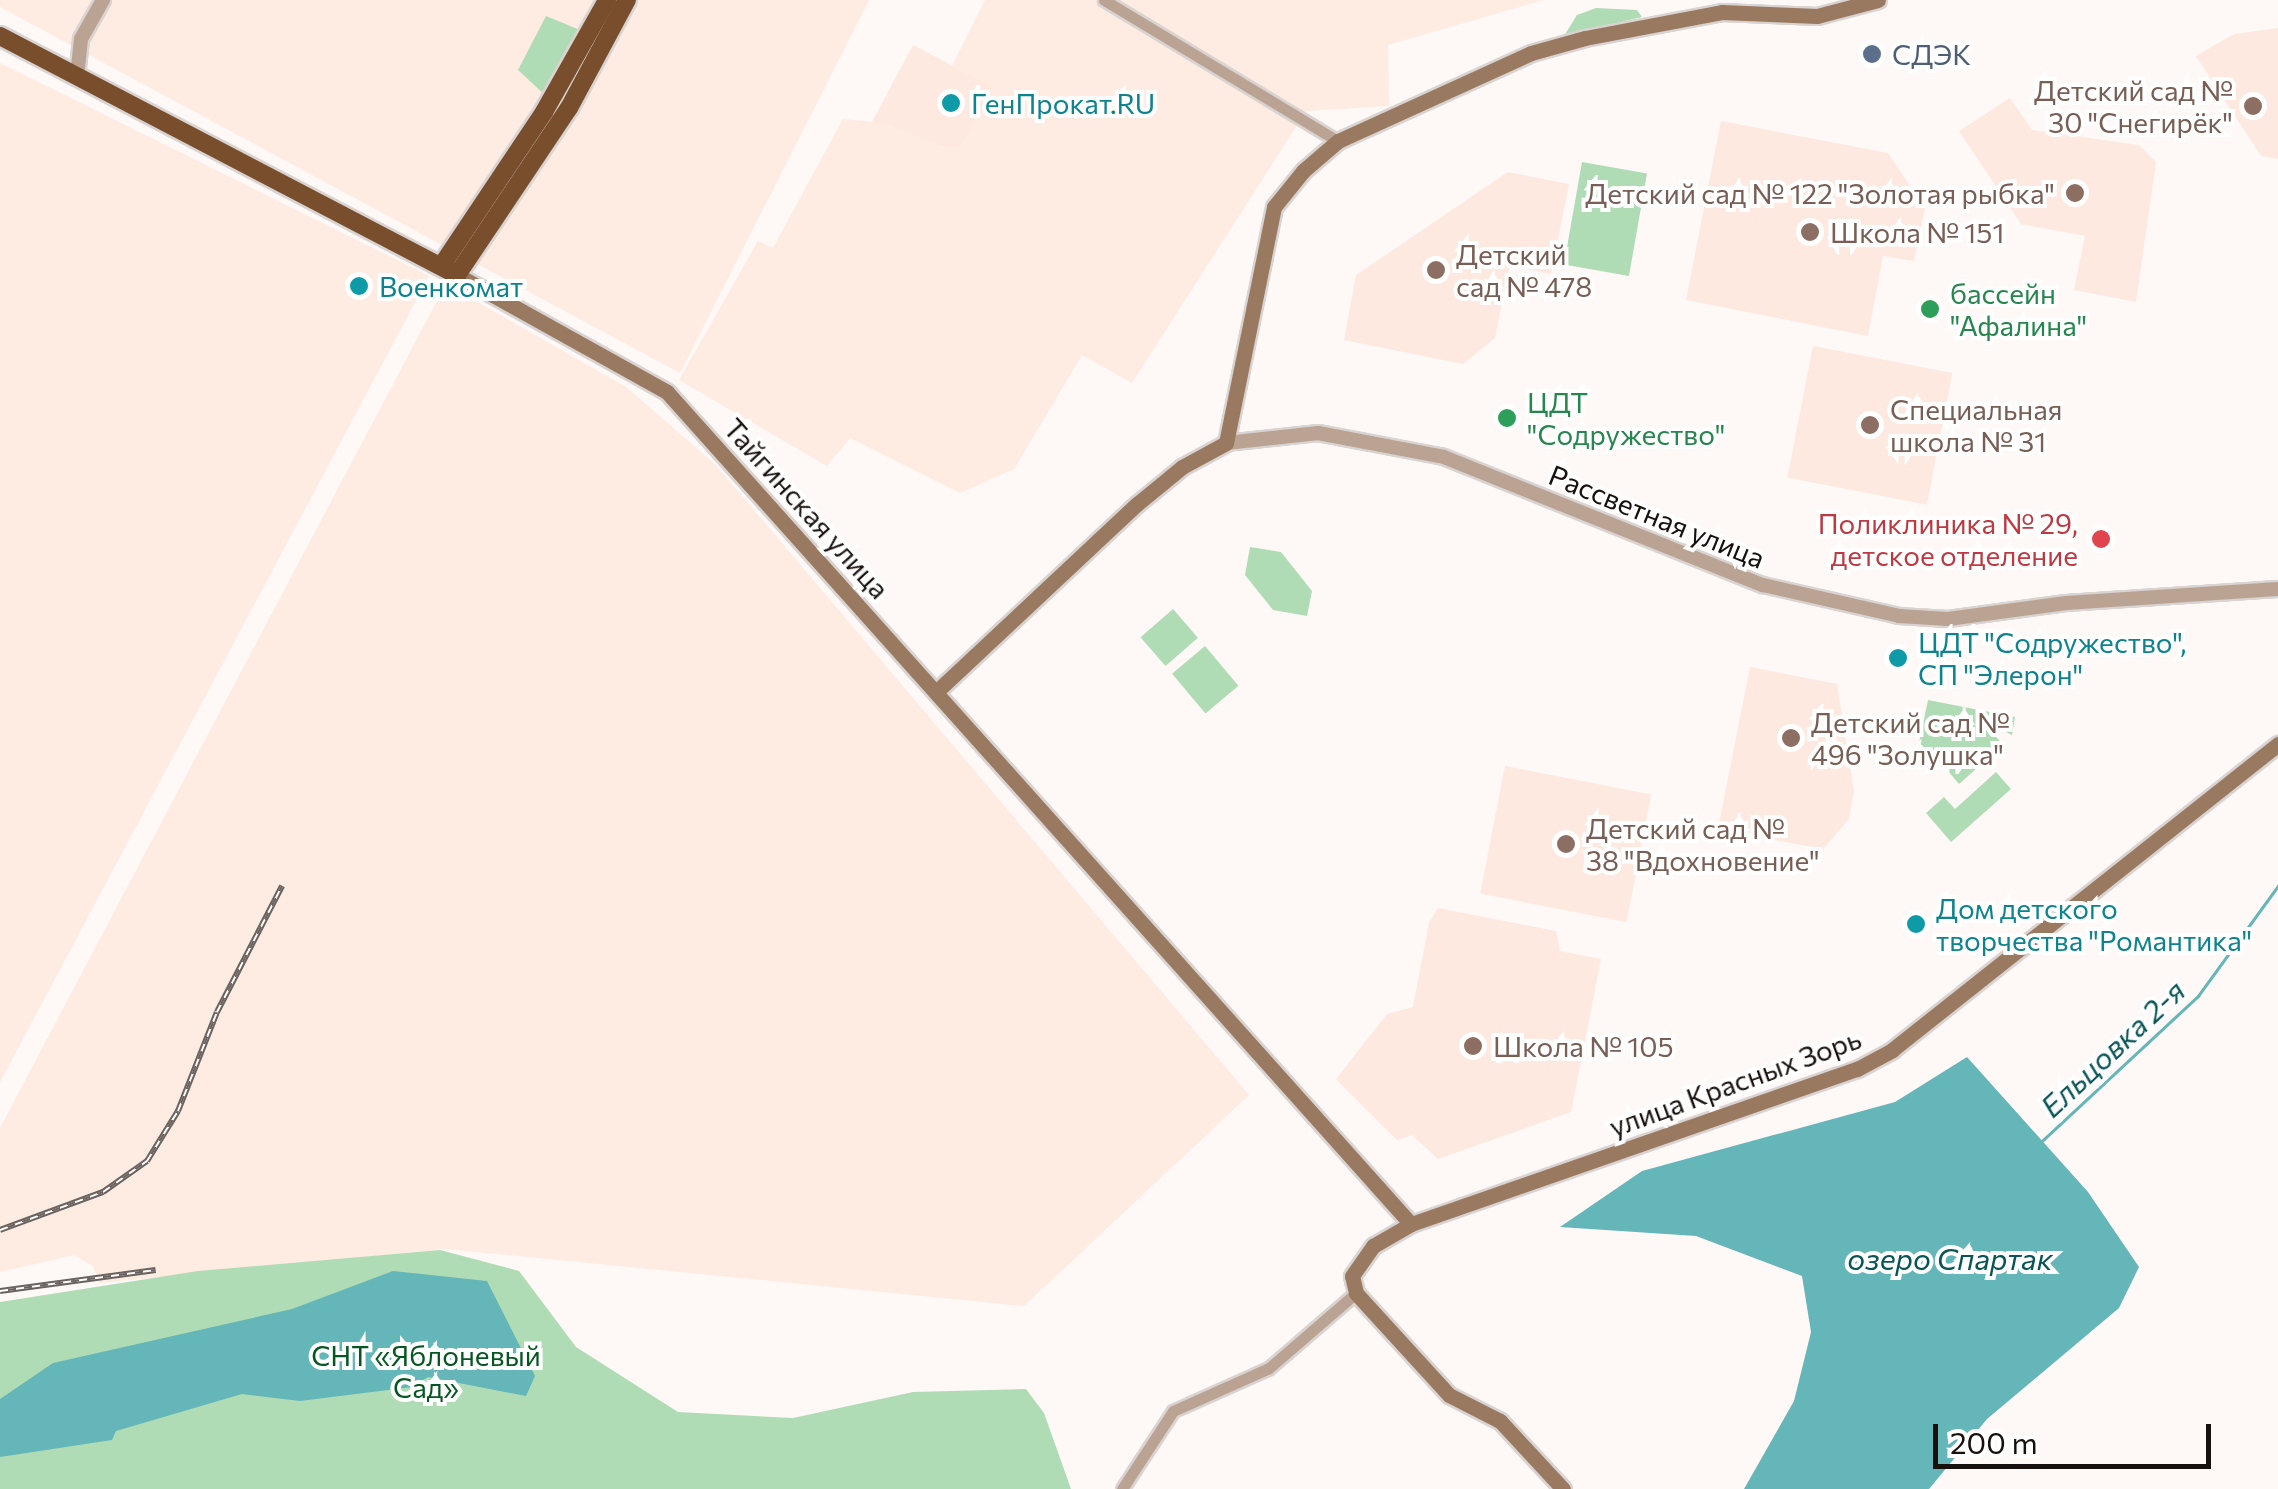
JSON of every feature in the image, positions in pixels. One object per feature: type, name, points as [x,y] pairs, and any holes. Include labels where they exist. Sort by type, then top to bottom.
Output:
[{"type":"highway","points":[[586,60],[607,0]]},
{"type":"highway","points":[[450,270],[627,0]]},
{"type":"highway","name":"Тайгинская улица","points":[[0,36],[450,270]]},
{"type":"main road","points":[[1226,443],[1274,207],[1302,170],[1338,141],[1531,53],[1584,38],[1722,12],[1817,16],[1878,0]]},
{"type":"main road","name":"Тайгинская улица","points":[[450,270],[667,392],[1411,1224]]},
{"type":"main road","name":"Рассветная улица","points":[[936,692],[1138,504],[1182,467],[1226,443]]},
{"type":"main road","name":"улица Красных Зорь","points":[[1356,1293],[1352,1276],[1359,1261],[1389,1234],[1411,1224],[1857,1070],[1892,1050],[2278,744]]},
{"type":"main road","points":[[1356,1293],[1449,1395],[1500,1420],[1562,1489]]},
{"type":"street","points":[[78,77],[80,40],[102,0]]},
{"type":"street","points":[[1104,0],[1338,141]]},
{"type":"street","name":"Рассветная улица","points":[[1226,443],[1318,433],[1444,456],[1763,585],[1899,616],[1948,618],[2278,589]]},
{"type":"street","points":[[1122,1489],[1173,1412],[1269,1368],[1356,1293]]},
{"type":"shaded area","points":[[0,0],[869,0],[680,373],[0,7]]},
{"type":"shaded area","points":[[985,0],[1543,0],[1388,45],[1389,106],[1306,111],[1132,383],[1082,355],[1014,469],[960,493],[850,438],[827,466],[679,380],[758,241],[773,248],[843,119],[884,123],[947,148],[961,146],[993,88],[952,66]]},
{"type":"shaded area","name":"Детский сад № 30 \"Снегирёк\"","points":[[2278,28],[2278,159],[2261,156],[2196,56],[2234,34]]},
{"type":"shaded area","points":[[913,45],[993,87],[961,147],[948,148],[872,122]]},
{"type":"shaded area","points":[[0,63],[429,276],[0,1082]]},
{"type":"shaded area","name":"Детский сад № 122 \"Золотая рыбка\"","points":[[2010,98],[2032,130],[2139,145],[2156,162],[2136,302],[2074,290],[2085,236],[2021,224],[1959,131]]},
{"type":"shaded area","name":"Школа № 151","points":[[1721,121],[1888,153],[1925,208],[1914,261],[1883,256],[1868,336],[1686,300]]},
{"type":"shaded area","name":"Детский сад № 478","points":[[1508,172],[1569,184],[1551,274],[1509,266],[1495,338],[1463,364],[1344,340],[1356,275]]},
{"type":"shaded area","points":[[446,284],[626,387],[715,464],[1249,1095],[1024,1306],[447,1249],[99,1283],[93,1266],[74,1255],[0,1272],[0,1128]]},
{"type":"shaded area","name":"Специальная школа № 31","points":[[1813,346],[1952,373],[1927,505],[1787,478]]},
{"type":"shaded area","name":"Детский сад № 496 \"Золушка\"","points":[[1750,667],[1837,684],[1854,791],[1849,819],[1823,849],[1718,829]]},
{"type":"shaded area","name":"Детский сад № 38 \"Вдохновение\"","points":[[1505,766],[1651,794],[1626,922],[1480,894]]},
{"type":"shaded area","name":"Школа № 105","points":[[1438,908],[1556,931],[1560,951],[1601,959],[1571,1112],[1438,1159],[1412,1135],[1397,1140],[1336,1079],[1387,1014],[1413,1007],[1429,923]]},
{"type":"green space","points":[[1596,8],[1637,10],[1642,17],[1564,36],[1577,15]]},
{"type":"green space","points":[[546,16],[580,30],[545,95],[518,70]]},
{"type":"green space","points":[[1582,162],[1647,173],[1629,276],[1564,264]]},
{"type":"green space","points":[[1250,547],[1281,552],[1312,591],[1307,616],[1273,610],[1245,575]]},
{"type":"green space","points":[[1173,609],[1198,638],[1165,666],[1141,637]]},
{"type":"green space","points":[[1205,646],[1238,686],[1205,713],[1172,674]]},
{"type":"green space","points":[[1928,700],[2015,717],[2012,735],[1983,721],[2003,745],[1959,784],[1937,758],[1917,753]]},
{"type":"green space","points":[[1996,772],[2011,789],[1951,842],[1926,813],[1944,797],[1955,809]]},
{"type":"green space","name":"СНТ «Яблоневый Сад»","points":[[440,1250],[519,1271],[576,1347],[678,1412],[793,1418],[913,1392],[1026,1389],[1044,1413],[1071,1489],[0,1489],[0,1302],[198,1271]]},
{"type":"water","name":"озеро Спартак","points":[[1967,1057],[2088,1192],[2139,1267],[2119,1308],[1987,1419],[1929,1489],[1744,1489],[1794,1401],[1811,1332],[1802,1276],[1696,1236],[1560,1227],[1642,1171],[1895,1102]]},
{"type":"water","points":[[393,1271],[487,1281],[535,1376],[526,1396],[428,1377],[412,1387],[300,1401],[242,1394],[116,1431],[112,1440],[0,1457],[0,1399],[53,1363],[292,1309]]},
{"type":"waterway","name":"Ельцовка 2-я","points":[[2042,1141],[2198,996],[2278,886]]},
{"type":"railway","points":[[0,1230],[103,1192],[147,1161],[178,1111],[217,1012],[282,886]]},
{"type":"railway","points":[[0,1291],[156,1270]]},
{"type":"place","name":"СДЭК","points":[[1872,54]]},
{"type":"place","name":"ГенПрокат.RU","points":[[951,103]]},
{"type":"place","name":"Детский сад № 30 \"Снегирёк\"","points":[[2253,106]]},
{"type":"place","name":"Детский сад № 122 \"Золотая рыбка\"","points":[[2075,193]]},
{"type":"place","name":"Школа № 151","points":[[1810,232]]},
{"type":"place","name":"Детский сад № 478","points":[[1436,270]]},
{"type":"place","name":"Военкомат","points":[[359,286]]},
{"type":"place","name":"бассейн \"Афалина\"","points":[[1930,309]]},
{"type":"place","name":"ЦДТ \"Содружество\"","points":[[1507,418]]},
{"type":"place","name":"Специальная школа № 31","points":[[1870,425]]},
{"type":"place","name":"Поликлиника № 29, детское отделение","points":[[2101,539]]},
{"type":"place","name":"ЦДТ \"Содружество\", СП \"Элерон\"","points":[[1898,658]]},
{"type":"place","name":"Детский сад № 496 \"Золушка\"","points":[[1791,738]]},
{"type":"place","name":"Детский сад № 38 \"Вдохновение\"","points":[[1566,844]]},
{"type":"place","name":"Дом детского творчества \"Романтика\"","points":[[1916,924]]},
{"type":"place","name":"Школа № 105","points":[[1473,1046]]}]
